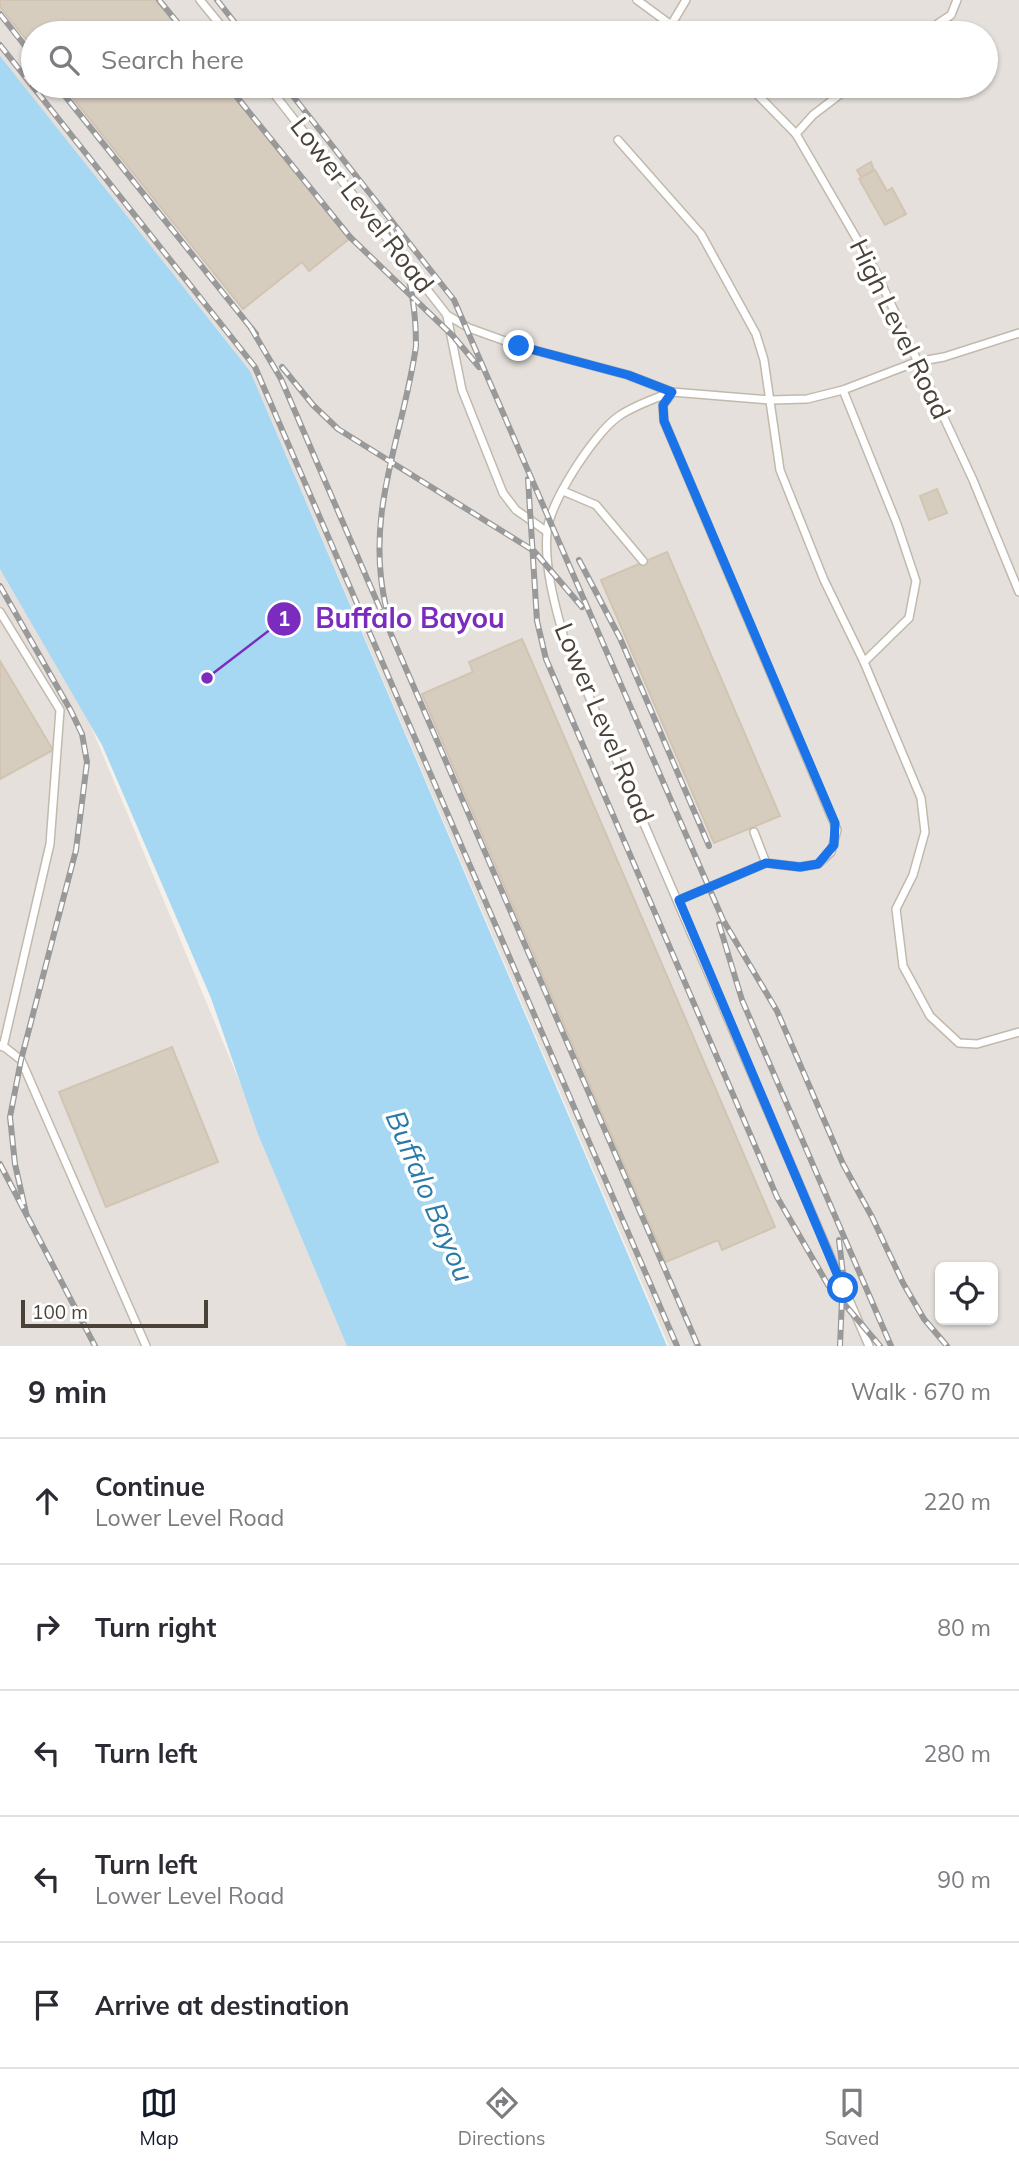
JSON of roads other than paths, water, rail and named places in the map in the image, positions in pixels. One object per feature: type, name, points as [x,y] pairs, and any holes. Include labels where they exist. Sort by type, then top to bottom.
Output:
[{"type":"lane","points":[[200,0],[217,21]]},
{"type":"lane","points":[[637,0],[666,21]]},
{"type":"lane","points":[[674,21],[687,0]]},
{"type":"lane","points":[[942,21],[951,15],[957,0]]},
{"type":"lane","name":"Lower Level Road","points":[[277,98],[447,315],[469,328],[519,346],[628,375],[672,392]]},
{"type":"lane","name":"High Level Road","points":[[761,98],[796,134],[876,271],[973,480],[1019,592]]},
{"type":"lane","points":[[796,134],[813,115],[835,98]]},
{"type":"lane","points":[[618,140],[701,234],[756,334],[770,400],[780,470],[824,579],[864,662],[921,798],[925,832],[913,875],[896,909],[903,965],[930,1016],[959,1042],[977,1044],[1019,1032]]},
{"type":"lane","points":[[447,315],[462,390],[503,493],[516,510],[547,531]]},
{"type":"lane","points":[[679,900],[766,863],[800,867],[818,864],[831,852],[836,831],[664,421],[663,405],[672,392],[770,400],[807,399],[843,390],[916,362],[944,358],[1019,333]]},
{"type":"lane","points":[[843,390],[897,524],[916,581],[909,618],[864,662]]},
{"type":"lane","name":"Lower Level Road","points":[[672,392],[616,417],[602,432],[563,491],[547,531],[558,615],[564,638],[869,1346]]},
{"type":"lane","points":[[563,491],[596,505],[643,561]]},
{"type":"lane","points":[[0,612],[61,710],[51,844],[1,1044],[21,1060],[146,1346]]},
{"type":"lane","points":[[754,832],[766,863]]},
{"type":"water","points":[[0,56],[21,82],[21,98],[33,98],[250,371],[667,1346],[347,1346],[258,1134],[211,998],[102,745],[0,569]]},
{"type":"railway","points":[[159,0],[176,21]]},
{"type":"railway","points":[[217,0],[234,21]]},
{"type":"railway","points":[[0,14],[21,41]]},
{"type":"railway","points":[[0,45],[21,72]]},
{"type":"railway","points":[[42,98],[255,367],[677,1346]]},
{"type":"railway","points":[[67,98],[256,334]]},
{"type":"railway","points":[[238,98],[350,237],[453,336],[479,367]]},
{"type":"railway","points":[[294,98],[454,300],[723,920],[777,1011],[843,1164],[903,1283],[924,1319],[947,1346]]},
{"type":"railway","points":[[386,607],[380,573],[382,507],[416,346],[410,283],[388,224]]},
{"type":"railway","points":[[251,328],[281,379],[698,1346]]},
{"type":"railway","points":[[282,367],[313,405],[338,429],[534,551],[582,607]]},
{"type":"railway","points":[[528,479],[537,621],[546,659],[777,1197],[828,1285],[880,1346]]},
{"type":"railway","points":[[579,560],[620,638],[709,846]]},
{"type":"railway","points":[[0,586],[71,711],[82,734],[87,762],[76,850],[21,1060],[10,1117],[15,1164],[26,1213]]},
{"type":"railway","points":[[719,924],[742,1000],[891,1346]]},
{"type":"railway","points":[[0,1164],[95,1346]]},
{"type":"railway","points":[[839,1240],[843,1274],[840,1346]]},
{"type":"place","name":"Buffalo Bayou","points":[[207,678]]}]
